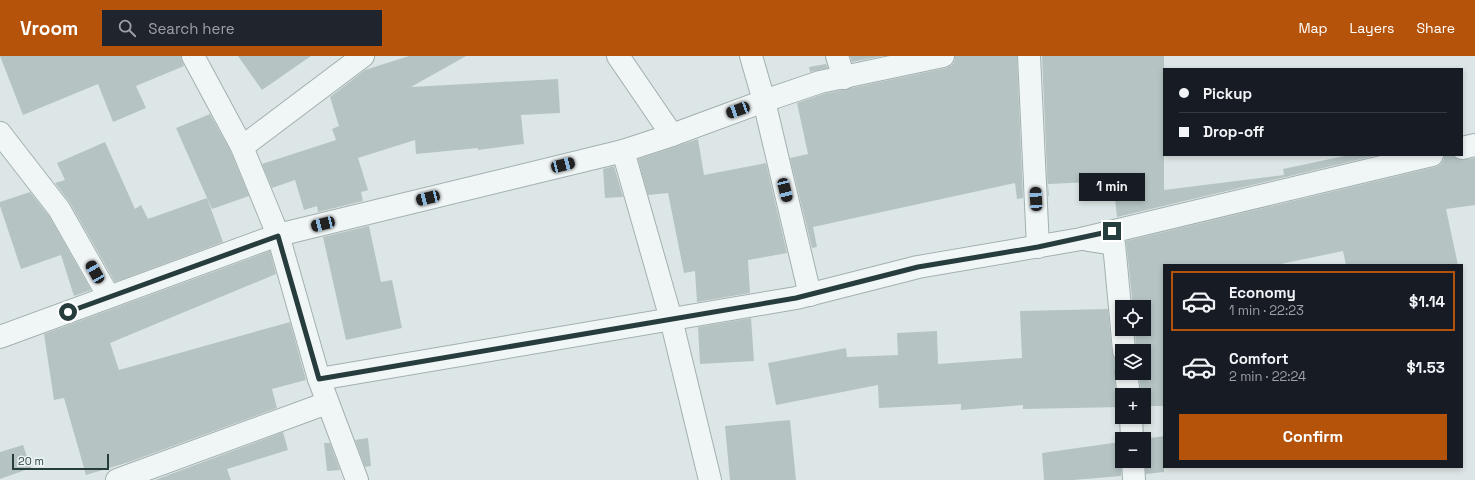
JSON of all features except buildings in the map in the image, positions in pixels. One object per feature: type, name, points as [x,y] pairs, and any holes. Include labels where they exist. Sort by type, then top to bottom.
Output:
[{"type":"street","points":[[192,56],[242,147],[278,236],[319,379],[357,480]]},
{"type":"street","points":[[242,147],[363,56]]},
{"type":"street","points":[[618,56],[672,135]]},
{"type":"street","points":[[751,56],[764,101],[810,295]]},
{"type":"street","points":[[837,56],[844,78]]},
{"type":"street","points":[[0,337],[278,236],[623,151],[820,82],[943,56]]},
{"type":"street","points":[[1029,56],[1038,247]]},
{"type":"street","points":[[0,133],[59,209],[109,297]]},
{"type":"street","points":[[1463,148],[1475,145]]},
{"type":"street","points":[[623,151],[671,319],[710,480]]},
{"type":"street","points":[[319,379],[810,295],[918,267],[1081,239],[1428,156]]},
{"type":"street","points":[[1081,239],[1114,244],[1119,300]]},
{"type":"street","points":[[122,479],[327,403]]},
{"type":"street","points":[[1133,468],[1134,480]]},
{"type":"route","points":[[68,312],[278,236],[319,379],[796,298],[918,267],[1038,247],[1081,239],[1112,231]]}]
